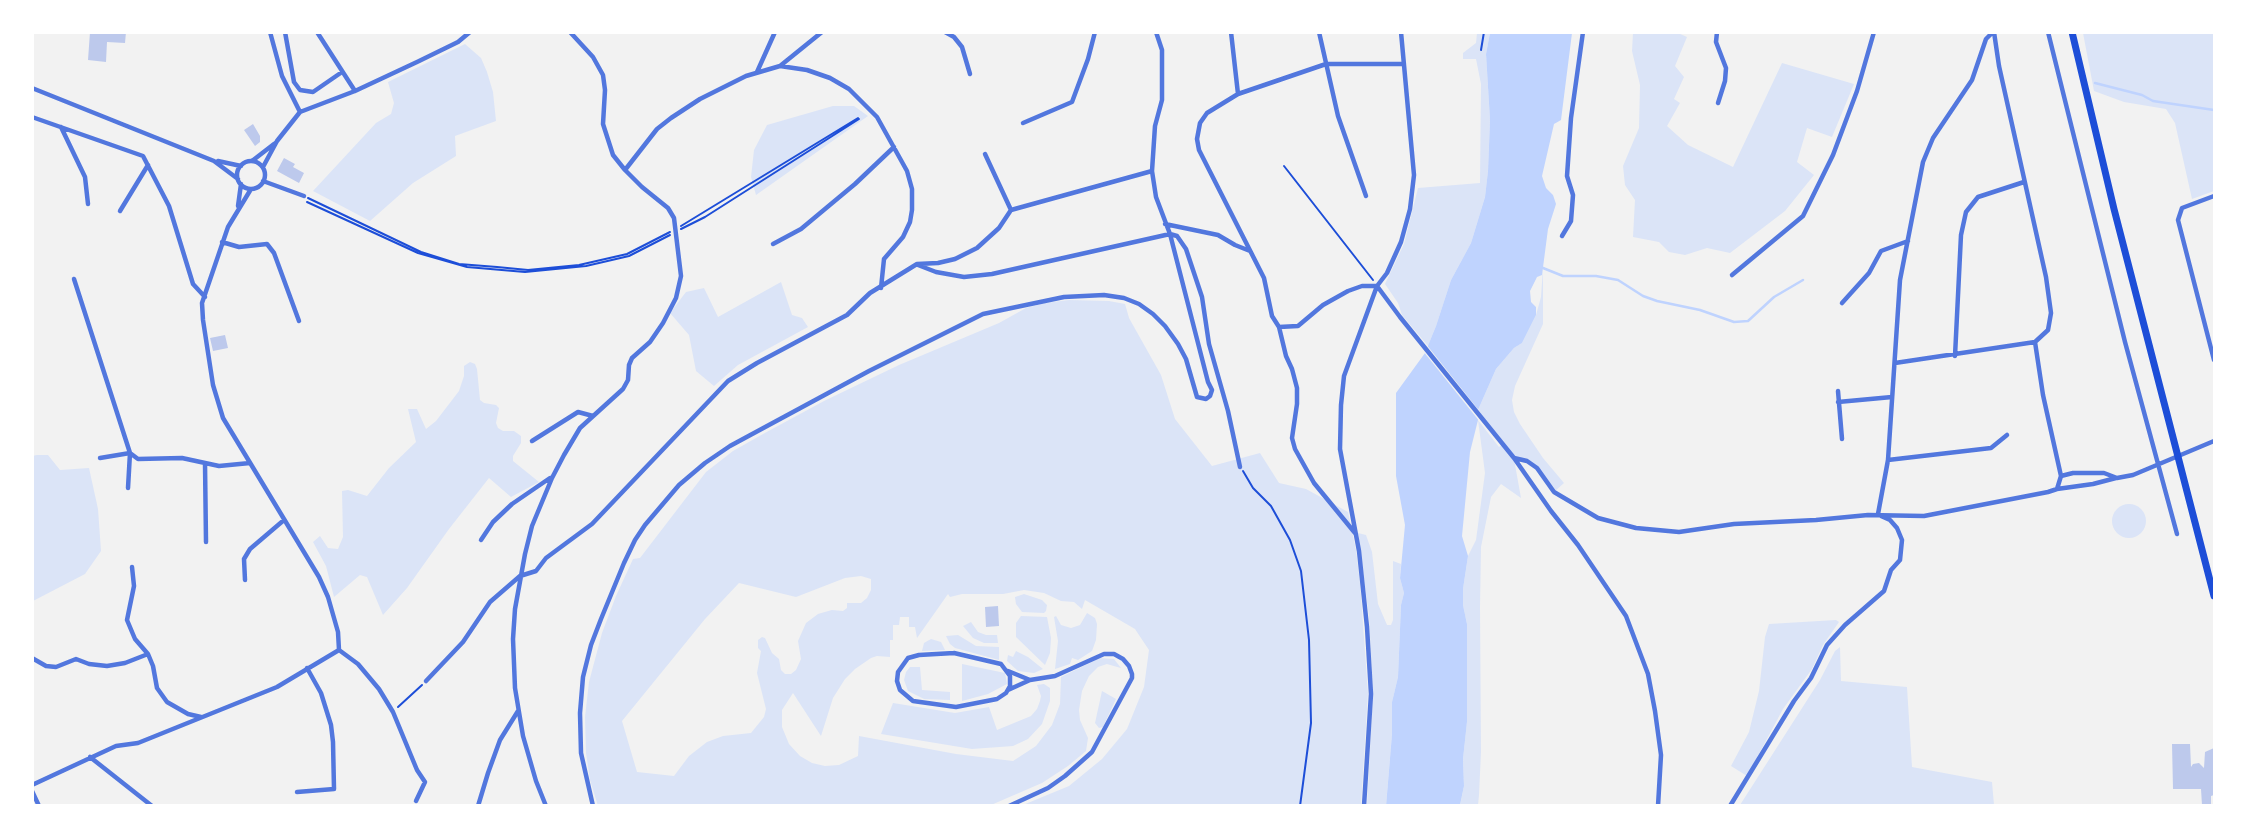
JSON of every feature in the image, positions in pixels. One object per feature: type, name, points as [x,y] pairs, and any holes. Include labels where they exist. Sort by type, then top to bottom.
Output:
[{"type":"main road","points":[[2072,32],[2112,200],[2214,596]]},
{"type":"street","points":[[270,32],[282,76],[300,112]]},
{"type":"street","points":[[285,32],[294,82],[300,90],[313,92],[342,72]]},
{"type":"street","points":[[317,32],[355,91]]},
{"type":"street","points":[[262,167],[277,141],[300,112],[355,91],[449,46],[470,32]]},
{"type":"street","points":[[546,806],[536,781],[518,711],[513,638],[520,576],[532,526],[552,478],[580,428],[623,389],[628,380],[629,365],[632,358],[650,342],[663,323],[676,298],[682,276],[674,218],[668,208],[642,187],[613,155],[605,134],[603,75],[598,64],[570,32]]},
{"type":"street","points":[[757,72],[775,32]]},
{"type":"street","points":[[780,66],[822,32]]},
{"type":"street","points":[[945,32],[954,37],[962,47],[970,74]]},
{"type":"street","points":[[1023,122],[1072,102],[1088,59],[1094,32]]},
{"type":"street","points":[[593,806],[581,753],[580,713],[584,677],[591,645],[634,540],[660,505],[680,485],[705,463],[730,446],[869,371],[983,314],[1064,297],[1104,295],[1124,298],[1139,304],[1165,326],[1186,359],[1194,394],[1201,399],[1206,399],[1210,396],[1212,390],[1208,382],[1170,234],[1156,197],[1152,171],[1155,126],[1162,100],[1162,50],[1156,32]]},
{"type":"street","points":[[1231,32],[1238,94]]},
{"type":"street","points":[[1319,32],[1338,116],[1366,196]]},
{"type":"street","points":[[1364,806],[1371,694],[1367,627],[1356,534],[1340,449],[1341,405],[1344,376],[1377,286],[1394,259],[1410,209],[1414,175],[1401,32]]},
{"type":"street","points":[[1562,236],[1571,221],[1573,194],[1567,176],[1571,118],[1583,32]]},
{"type":"street","points":[[1718,32],[1716,42],[1726,68],[1725,81],[1718,103]]},
{"type":"street","points":[[1732,275],[1804,216],[1836,146],[1858,90],[1874,32]]},
{"type":"street","points":[[1895,363],[1955,356],[2035,342],[2048,330],[2051,313],[2046,277],[1999,66],[1994,32]]},
{"type":"street","points":[[1878,514],[1888,460],[1900,280],[1923,162],[1933,138],[1972,80],[1986,39],[1994,32]]},
{"type":"street","points":[[2048,32],[2123,333],[2177,534]]},
{"type":"street","points":[[1356,534],[1314,483],[1295,449],[1292,438],[1297,404],[1296,388],[1279,327],[1272,316],[1264,278],[1199,150],[1197,139],[1200,123],[1207,113],[1238,94],[1326,64],[1404,64]]},
{"type":"street","points":[[625,170],[640,154],[657,129],[671,118],[700,99],[757,72],[780,66],[807,70],[830,78],[849,89],[877,117],[907,171],[912,189],[912,210],[903,237],[884,259],[881,288]]},
{"type":"street","points":[[32,88],[214,161],[241,166],[252,161],[277,141]]},
{"type":"street","points":[[32,117],[143,156],[170,206],[193,284],[205,297]]},
{"type":"street","points":[[61,127],[84,177],[88,204]]},
{"type":"street","points":[[773,244],[801,229],[855,184],[894,146]]},
{"type":"street","points":[[985,154],[1011,210]]},
{"type":"street","points":[[214,161],[238,179],[241,184],[251,189]]},
{"type":"street","points":[[252,161],[262,167],[265,176],[264,181],[251,189],[237,210],[222,242],[202,303],[213,385],[223,418],[302,547],[328,597],[338,632],[339,650]]},
{"type":"street","points":[[120,211],[148,165]]},
{"type":"street","points":[[238,179],[241,166]]},
{"type":"street","points":[[426,681],[463,642],[490,602],[520,576],[536,571],[546,558],[592,524],[728,381],[757,363],[847,315],[870,293],[881,288],[917,264],[938,263],[955,259],[977,248],[999,228],[1011,210],[1152,171]]},
{"type":"street","points":[[264,181],[304,196]]},
{"type":"street","points":[[1955,356],[1961,235],[1966,212],[1978,197],[2024,182]]},
{"type":"street","points":[[237,210],[241,184]]},
{"type":"street","points":[[2214,196],[2182,208],[2178,220],[2214,360]]},
{"type":"street","points":[[1165,224],[1218,235],[1250,251]]},
{"type":"street","points":[[917,264],[936,272],[964,277],[992,274],[1170,234],[1178,236],[1186,249],[1202,297],[1210,344],[1224,394],[1240,467]]},
{"type":"street","points":[[222,242],[240,246],[267,244],[274,253],[298,321]]},
{"type":"street","points":[[1842,304],[1869,273],[1881,251],[1908,242]]},
{"type":"street","points":[[74,279],[130,453],[128,488]]},
{"type":"street","points":[[1279,327],[1298,326],[1323,305],[1348,291],[1362,286],[1377,286]]},
{"type":"street","points":[[1377,286],[1514,458],[1626,616],[1648,674],[1655,711],[1661,755],[1658,806]]},
{"type":"street","points":[[2035,342],[2043,395],[2061,476],[2057,489]]},
{"type":"street","points":[[1838,391],[1842,440]]},
{"type":"street","points":[[1838,402],[1892,397]]},
{"type":"street","points":[[532,441],[578,412],[593,416]]},
{"type":"street","points":[[1888,460],[1991,448],[2008,435]]},
{"type":"street","points":[[1514,458],[1527,461],[1537,468],[1554,492],[1598,518],[1636,528],[1678,532],[1734,524],[1816,520],[1878,514],[1924,516],[2035,495],[2057,489],[2093,484],[2134,474],[2214,441]]},
{"type":"street","points":[[100,458],[130,453],[138,459],[182,458],[219,466],[250,464]]},
{"type":"street","points":[[205,463],[206,542]]},
{"type":"street","points":[[2061,476],[2089,472],[2104,473],[2117,478]]},
{"type":"street","points":[[481,540],[493,522],[512,504],[552,478]]},
{"type":"street","points":[[1730,806],[1794,701],[1811,678],[1828,645],[1845,625],[1884,591],[1891,570],[1900,560],[1902,540],[1894,524],[1878,514]]},
{"type":"street","points":[[245,580],[244,559],[250,549],[284,520]]},
{"type":"street","points":[[132,567],[134,586],[127,620],[135,639],[148,654],[153,666],[157,688],[167,702],[188,714],[202,717]]},
{"type":"street","points":[[32,785],[116,746],[138,743],[277,687],[339,650]]},
{"type":"street","points":[[339,650],[358,664],[380,689],[393,712],[417,770],[425,782],[416,801]]},
{"type":"street","points":[[32,658],[46,666],[56,667],[76,659],[88,664],[107,666],[125,663],[148,654]]},
{"type":"street","points":[[1009,806],[1048,788],[1092,752],[1132,678],[1129,666],[1123,659],[1109,654],[1100,655],[1055,676],[1030,680],[1008,690],[997,699],[956,707],[913,701],[904,695],[897,681],[898,672],[908,658],[920,655],[958,654],[995,662],[1008,671],[1030,680]]},
{"type":"street","points":[[296,792],[334,789],[334,742],[331,725],[321,692],[307,668]]},
{"type":"street","points":[[1008,671],[1010,681],[1008,690]]},
{"type":"street","points":[[478,806],[500,740],[518,711]]},
{"type":"street","points":[[90,757],[152,806]]},
{"type":"street","points":[[32,792],[39,806]]},
{"type":"path","points":[[1481,50],[1484,32]]},
{"type":"path","points":[[304,196],[421,252],[459,264],[528,270],[579,265],[628,254],[702,215],[859,119]]},
{"type":"path","points":[[1284,166],[1377,286]]},
{"type":"path","points":[[1240,467],[1253,488],[1271,506],[1290,540],[1301,571],[1309,640],[1311,723],[1300,806]]},
{"type":"path","points":[[393,712],[426,681]]},
{"type":"shaded area","points":[[1477,33],[1490,33],[1486,54],[1490,120],[1485,197],[1471,243],[1451,280],[1428,346],[1402,315],[1398,303],[1385,284],[1404,244],[1418,188],[1480,183],[1481,84],[1476,59],[1463,59],[1463,53],[1476,43]]},
{"type":"shaded area","points":[[1633,33],[1678,33],[1687,37],[1675,66],[1684,77],[1674,99],[1680,103],[1667,126],[1688,145],[1733,167],[1782,63],[1854,84],[1832,137],[1807,128],[1797,162],[1814,175],[1785,211],[1730,253],[1707,248],[1685,255],[1669,252],[1659,242],[1633,237],[1635,200],[1625,185],[1623,166],[1639,128],[1640,85],[1632,51]]},
{"type":"shaded area","points":[[2083,33],[2214,33],[2214,191],[2192,199],[2175,123],[2166,109],[2124,102],[2094,91]]},
{"type":"shaded area","points":[[465,44],[481,58],[487,72],[493,92],[496,121],[455,136],[456,156],[413,183],[370,221],[313,191],[376,123],[391,114],[394,103],[388,82]]},
{"type":"shaded area","points":[[833,106],[854,106],[868,116],[756,195],[751,177],[754,150],[767,125]]},
{"type":"shaded area","points":[[1543,268],[1543,324],[1515,386],[1512,400],[1514,412],[1520,424],[1543,458],[1564,483],[1554,492],[1537,468],[1527,461],[1514,459],[1521,498],[1501,484],[1491,497],[1481,547],[1481,752],[1478,805],[1460,806],[1464,786],[1463,759],[1467,722],[1467,624],[1463,605],[1463,589],[1468,556],[1476,540],[1485,473],[1478,420],[1499,447],[1504,443],[1478,410],[1496,369],[1514,348],[1522,343],[1536,315],[1541,297]]},
{"type":"shaded area","points":[[781,282],[792,315],[802,318],[808,327],[738,365],[714,386],[696,371],[689,335],[670,313],[686,292],[704,288],[718,317]]},
{"type":"shaded area","points":[[1069,300],[1109,301],[1125,304],[1129,318],[1161,375],[1175,419],[1212,466],[1260,453],[1279,483],[1306,489],[1348,512],[1356,550],[1360,583],[1368,693],[1361,805],[1023,805],[1069,786],[1102,759],[1127,729],[1144,687],[1149,650],[1135,629],[1085,600],[1082,609],[1074,602],[1061,601],[1044,593],[1024,590],[1003,594],[962,594],[950,597],[948,594],[917,638],[915,627],[909,627],[909,617],[900,617],[899,625],[893,625],[893,640],[890,640],[890,657],[877,656],[871,658],[845,679],[833,698],[821,736],[793,693],[782,710],[782,727],[789,744],[800,756],[812,763],[825,766],[839,765],[858,756],[859,736],[956,754],[1013,761],[1036,746],[1052,725],[1060,704],[1061,677],[1100,658],[1114,659],[1121,668],[1107,664],[1098,667],[1089,676],[1082,691],[1079,710],[1080,720],[1088,738],[1086,751],[1068,766],[1042,783],[991,805],[598,806],[590,780],[586,753],[585,717],[589,682],[602,633],[633,559],[640,558],[706,472],[733,451],[824,401],[899,365],[999,323],[1026,308]],"holes":[[[861,576],[871,579],[871,590],[867,598],[861,603],[847,603],[847,608],[843,611],[832,610],[818,614],[806,623],[798,641],[801,659],[796,670],[791,674],[785,674],[781,670],[779,659],[772,653],[765,638],[762,637],[758,640],[758,648],[761,651],[757,673],[766,709],[764,717],[751,733],[723,736],[707,742],[689,756],[674,776],[637,772],[622,721],[705,619],[739,583],[796,597],[845,578]]]},
{"type":"shaded area","points":[[470,362],[475,364],[477,369],[480,400],[484,403],[496,405],[499,408],[496,423],[498,428],[503,431],[514,431],[521,436],[521,443],[513,456],[513,461],[539,482],[511,497],[489,478],[449,529],[407,588],[383,615],[367,577],[360,575],[334,597],[326,566],[313,542],[320,536],[328,548],[338,549],[343,537],[342,491],[348,490],[367,496],[389,468],[416,442],[408,409],[417,409],[426,429],[436,421],[459,391],[464,376],[464,366]]},
{"type":"shaded area","points":[[48,455],[60,470],[89,468],[98,509],[101,551],[85,574],[33,601],[32,456]]},
{"type":"shaded area","points":[[2129,504],[2136,505],[2141,509],[2145,514],[2145,528],[2141,533],[2136,537],[2129,538],[2122,537],[2117,533],[2113,528],[2112,521],[2113,514],[2117,509],[2122,505]]},
{"type":"shaded area","points":[[1358,533],[1366,535],[1372,552],[1378,604],[1387,625],[1391,625],[1393,620],[1393,561],[1401,564],[1400,578],[1404,593],[1401,605],[1398,677],[1392,702],[1392,734],[1386,805],[1367,805],[1373,693],[1369,617]]},
{"type":"shaded area","points":[[1024,594],[1042,600],[1047,605],[1046,611],[1044,613],[1022,612],[1016,604],[1015,597]]},
{"type":"shaded area","points":[[1087,613],[1095,618],[1097,624],[1096,640],[1092,651],[1078,660],[1072,658],[1070,664],[1055,669],[1058,641],[1054,617],[1056,616],[1061,625],[1071,628],[1080,625]]},
{"type":"shaded area","points":[[1021,616],[1047,617],[1051,638],[1050,653],[1045,665],[1016,637],[1016,623]]},
{"type":"shaded area","points":[[1836,620],[1839,622],[1823,645],[1812,669],[1783,709],[1747,776],[1731,766],[1749,732],[1759,691],[1765,637],[1769,624]]},
{"type":"shaded area","points":[[971,622],[978,632],[986,635],[997,635],[998,643],[984,643],[973,638],[963,626]]},
{"type":"shaded area","points":[[958,635],[976,646],[999,647],[999,660],[955,648],[950,644],[946,636]]},
{"type":"shaded area","points":[[931,639],[941,642],[945,650],[922,651],[924,643]]},
{"type":"shaded area","points":[[1840,647],[1841,681],[1907,687],[1912,767],[1992,782],[1994,805],[1740,805],[1820,680],[1835,651]]},
{"type":"shaded area","points":[[1016,651],[1028,657],[1043,669],[1034,673],[1018,671],[1007,661],[1008,655],[1013,657]]},
{"type":"shaded area","points":[[962,664],[1005,673],[1007,684],[988,694],[962,701]]},
{"type":"shaded area","points":[[910,667],[920,667],[922,690],[950,692],[950,700],[924,699],[908,691],[904,680],[906,672]]},
{"type":"shaded area","points":[[1044,684],[1050,688],[1050,701],[1042,724],[1028,739],[1013,746],[972,749],[881,734],[893,703],[955,713],[989,707],[997,730],[1031,716],[1037,709],[1041,696],[1037,685]]},
{"type":"shaded area","points":[[1102,691],[1116,699],[1103,727],[1099,728],[1095,723]]},
{"type":"water","points":[[1490,33],[1572,33],[1561,120],[1554,124],[1542,176],[1546,188],[1553,195],[1556,204],[1548,229],[1542,275],[1537,277],[1530,291],[1531,302],[1536,307],[1536,315],[1522,343],[1514,348],[1496,369],[1478,410],[1478,420],[1470,452],[1462,536],[1468,556],[1463,589],[1463,605],[1467,624],[1467,722],[1463,759],[1464,786],[1460,805],[1386,806],[1392,734],[1392,702],[1398,677],[1401,605],[1404,593],[1400,578],[1405,525],[1396,476],[1396,393],[1425,353],[1451,280],[1471,243],[1485,197],[1490,120],[1486,54]]},
{"type":"pier","points":[[1426,344],[1481,413],[1480,422],[1423,351]]},
{"type":"building","points":[[90,32],[126,32],[125,43],[107,42],[106,62],[88,60]]},
{"type":"building","points":[[253,124],[260,136],[260,142],[255,146],[244,130]]},
{"type":"building","points":[[284,158],[295,164],[293,167],[304,173],[299,183],[277,171]]},
{"type":"building","points":[[225,335],[228,348],[213,351],[210,338]]},
{"type":"building","points":[[998,606],[999,626],[986,627],[985,607]]},
{"type":"building","points":[[2172,744],[2190,744],[2191,767],[2193,764],[2199,763],[2204,768],[2205,752],[2214,748],[2214,795],[2211,796],[2211,804],[2202,805],[2201,789],[2173,789]]},
{"type":"waterway","points":[[2095,83],[2142,95],[2153,101],[2214,110]]},
{"type":"waterway","points":[[1543,268],[1563,276],[1596,276],[1618,280],[1643,296],[1657,301],[1700,310],[1734,322],[1748,321],[1774,297],[1803,280]]}]
